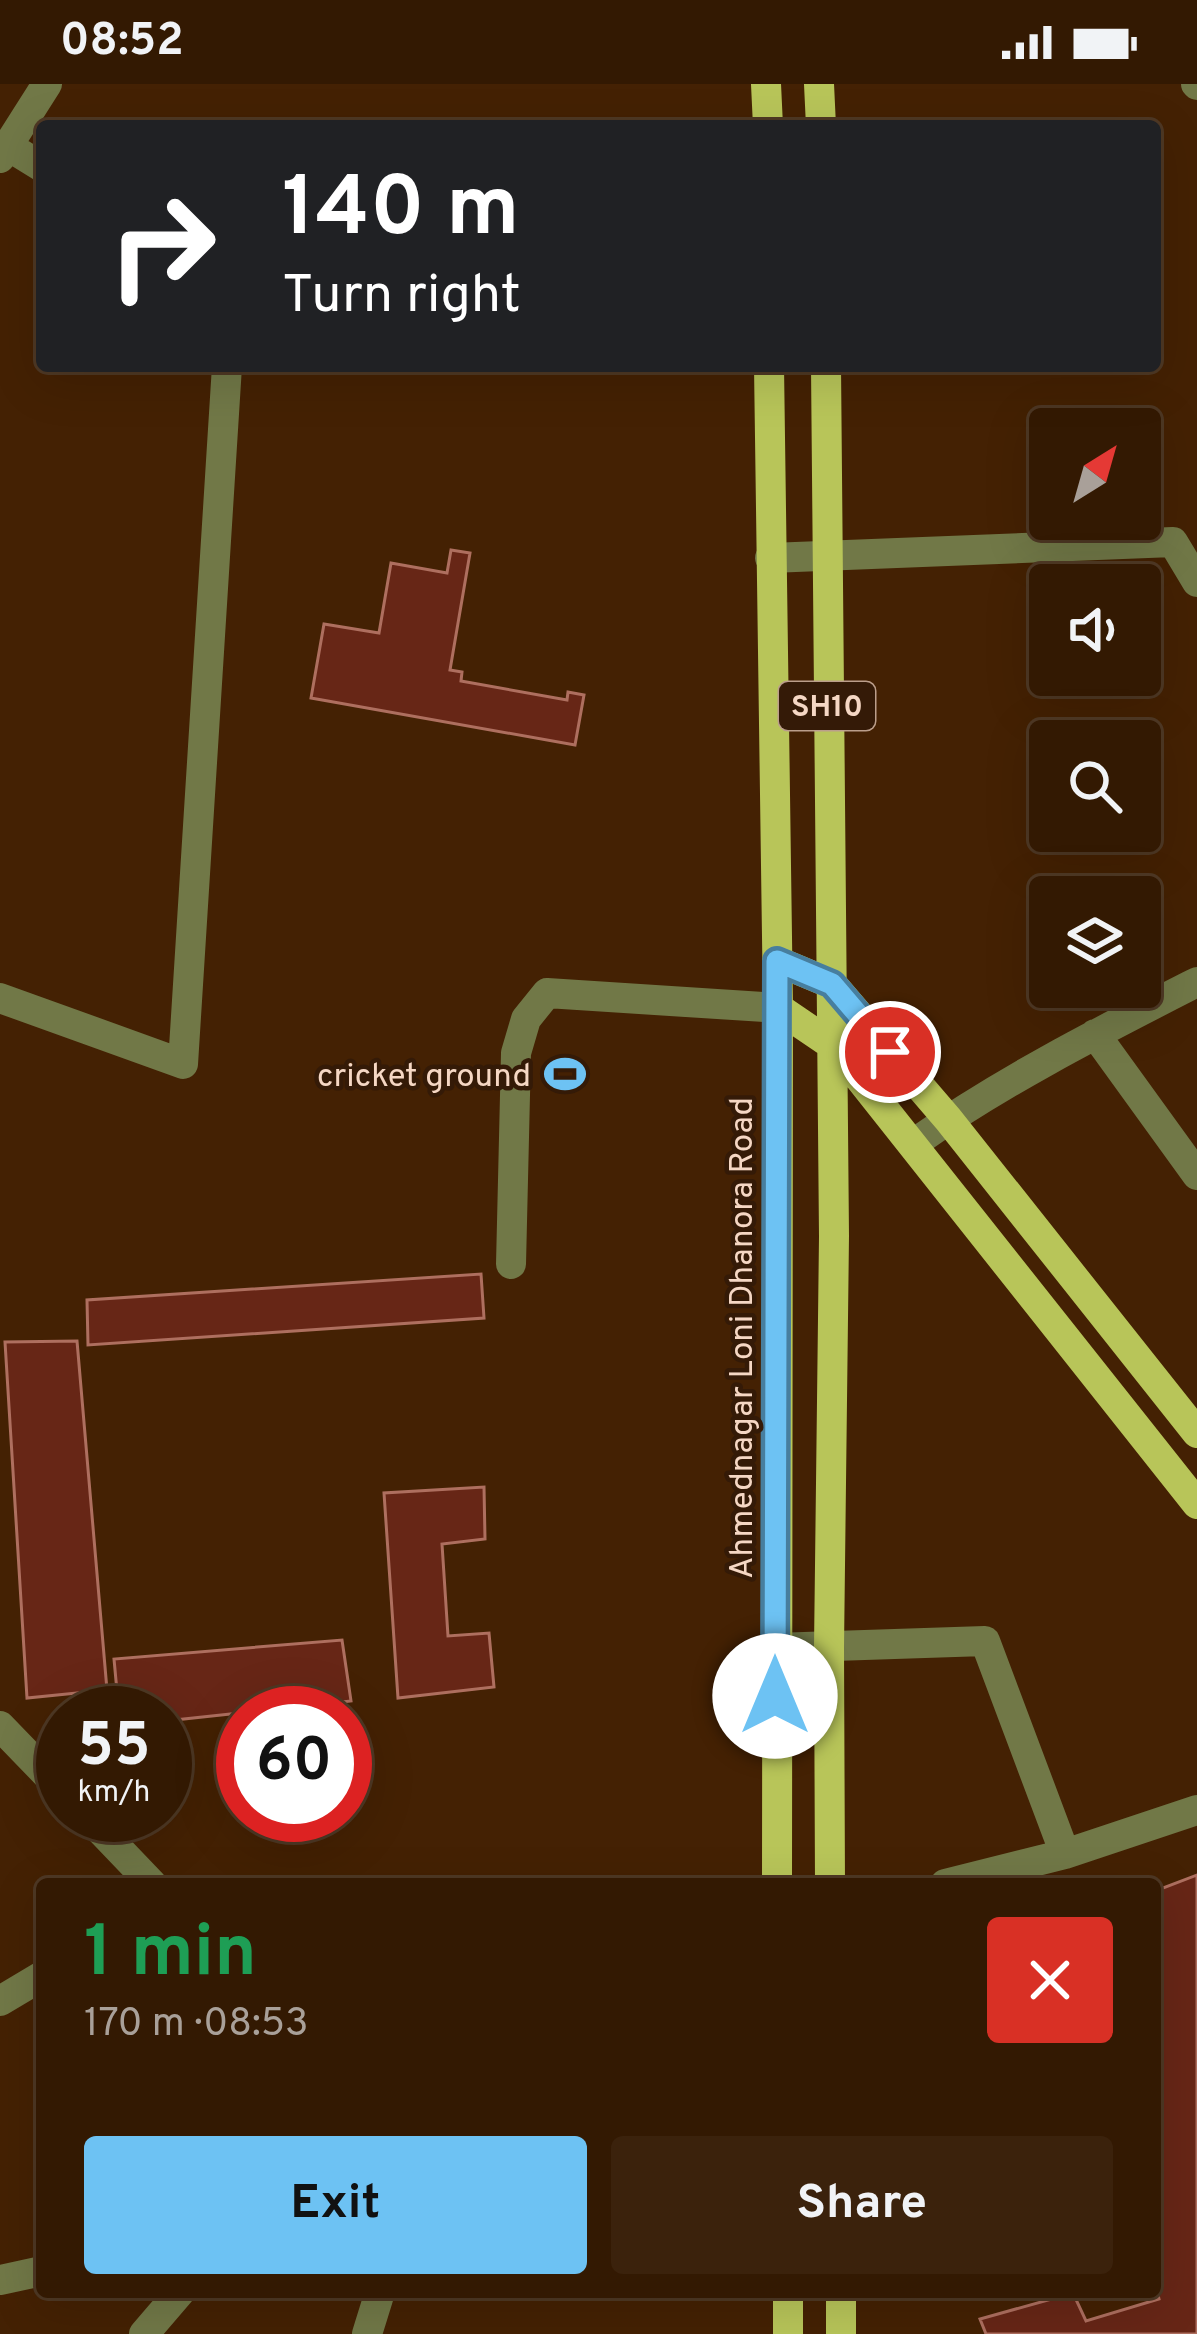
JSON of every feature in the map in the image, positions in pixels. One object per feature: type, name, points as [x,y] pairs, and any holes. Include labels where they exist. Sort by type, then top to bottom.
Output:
[{"type":"main road","points":[[766,84],[768,120]]},
{"type":"main road","points":[[819,84],[821,120]]},
{"type":"main road","name":"Ahmednagar Loni Dhanora Road","points":[[769,372],[778,1008],[777,1878]]},
{"type":"main road","name":"SH10","points":[[826,372],[824,557],[834,1046],[830,1878]]},
{"type":"main road","points":[[777,961],[832,984],[948,1119],[1197,1433]]},
{"type":"main road","points":[[778,1008],[834,1046],[1197,1504]]},
{"type":"main road","points":[[788,2298],[788,2334]]},
{"type":"main road","points":[[841,2298],[841,2334]]},
{"type":"street","points":[[36,165],[4,152],[47,84]]},
{"type":"street","points":[[0,998],[183,1064],[227,372]]},
{"type":"street","points":[[770,558],[1173,542],[1197,582]]},
{"type":"street","points":[[914,1144],[948,1119],[1094,1034],[1197,982]]},
{"type":"street","points":[[511,1264],[516,1053],[526,1018],[547,993],[778,1008]]},
{"type":"street","points":[[1094,1034],[1197,1175]]},
{"type":"street","points":[[774,1648],[986,1641],[1065,1854]]},
{"type":"street","points":[[0,1726],[36,1763]]},
{"type":"street","points":[[969,1878],[1065,1854],[1197,1810]]},
{"type":"street","points":[[112,1842],[146,1878]]},
{"type":"street","points":[[0,2001],[36,1980]]},
{"type":"street","points":[[0,2280],[36,2272]]},
{"type":"street","points":[[144,2334],[175,2298]]},
{"type":"street","points":[[367,2334],[378,2298]]},
{"type":"building","points":[[451,550],[470,553],[450,670],[462,672],[461,681],[567,700],[568,692],[584,695],[575,745],[311,698],[324,624],[379,633],[391,563],[447,573]]},
{"type":"building","points":[[481,1274],[484,1318],[88,1345],[87,1300]]},
{"type":"building","points":[[77,1341],[107,1686],[36,1686],[36,1697],[27,1698],[5,1342]]},
{"type":"building","points":[[484,1487],[485,1539],[442,1544],[448,1636],[489,1633],[494,1687],[398,1698],[384,1493]]},
{"type":"building","points":[[342,1640],[349,1686],[216,1686],[216,1716],[192,1718],[192,1686],[116,1686],[114,1659]]},
{"type":"building","points":[[1197,1875],[1197,2334],[986,2334],[980,2319],[1055,2298],[1075,2298],[1086,2321],[1161,2298],[1161,1889]]},
{"type":"place","name":"cricket ground","points":[[565,1074]]},
{"type":"route","points":[[775,1696],[777,961],[832,984],[890,1052]]}]
